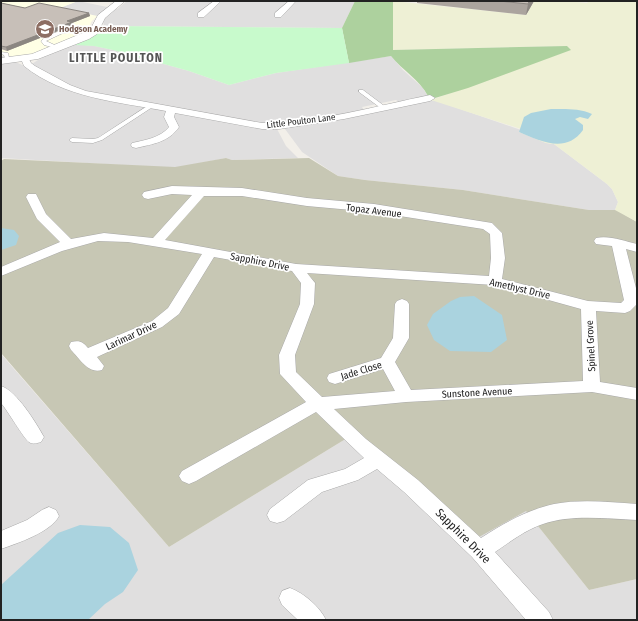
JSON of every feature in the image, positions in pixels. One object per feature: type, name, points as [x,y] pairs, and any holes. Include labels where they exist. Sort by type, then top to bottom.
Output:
[{"type":"street","points":[[3,58],[25,59],[85,37],[92,33],[96,28],[98,20],[101,17],[121,1]]},
{"type":"street","points":[[201,15],[218,1]]},
{"type":"street","points":[[278,15],[293,1]]},
{"type":"street","name":"Little Poulton Lane","points":[[25,59],[27,64],[32,68],[67,87],[104,98],[272,127],[384,108],[430,98]]},
{"type":"street","points":[[136,145],[155,140],[172,132],[174,128],[169,116],[172,110]]},
{"type":"street","name":"Topaz Avenue","points":[[148,195],[172,190],[242,192],[307,202],[374,208],[488,226],[496,233],[498,258],[495,281]]},
{"type":"street","points":[[156,242],[201,192]]},
{"type":"street","points":[[32,197],[41,216],[70,244]]},
{"type":"street","name":"Sapphire Drive","points":[[1,272],[26,260],[70,244],[93,238],[116,237],[211,251],[296,268],[308,283],[307,304],[287,355],[288,374],[359,444],[411,486],[480,550],[541,620]]},
{"type":"street","points":[[601,241],[637,248]]},
{"type":"street","name":"Amethyst Drive","points":[[296,268],[495,281],[588,306],[625,308],[632,301],[618,244]]},
{"type":"street","name":"Larimar Drive","points":[[87,356],[157,324],[174,311],[211,251]]},
{"type":"street","name":"Jade Close","points":[[335,378],[387,362],[401,338],[402,304]]},
{"type":"street","name":"Spinel Grove","points":[[588,306],[592,386]]},
{"type":"street","name":"Jade Close","points":[[387,362],[406,396]]},
{"type":"street","name":"Sunstone Avenue","points":[[317,404],[406,396],[592,386],[637,394]]},
{"type":"street","points":[[1,392],[14,406],[35,438]]},
{"type":"street","points":[[189,476],[317,404]]},
{"type":"street","points":[[277,515],[315,486],[351,475],[378,459]]},
{"type":"street","points":[[480,550],[525,523],[542,516],[589,510],[637,512]]},
{"type":"street","points":[[1,540],[34,526],[49,516]]},
{"type":"street","points":[[290,598],[314,620]]},
{"type":"lane","points":[[57,48],[46,44],[43,41],[49,37],[70,29],[96,28]]},
{"type":"lane","points":[[361,92],[384,108]]},
{"type":"lane","points":[[72,140],[93,141],[100,139],[151,106]]},
{"type":"shaded area","name":"Hodgson Academy","points":[[1,1],[78,1],[60,8],[97,16],[91,22],[89,31],[29,56],[4,56],[1,55]]},
{"type":"shaded area","points":[[78,1],[117,9],[127,1],[355,1],[342,28],[104,26],[103,21],[107,16],[97,16],[59,8]]},
{"type":"shaded area","points":[[393,1],[526,15],[534,1],[567,1],[587,3],[589,1],[637,1],[637,222],[615,210],[618,202],[612,189],[607,184],[554,144],[546,143],[519,132],[521,129],[431,100],[570,50],[567,46],[393,50]]},
{"type":"shaded area","points":[[74,44],[95,46],[113,50],[189,71],[229,85],[276,73],[391,56],[403,70],[422,87],[428,96],[435,98],[434,100],[521,130],[519,132],[546,143],[554,144],[607,184],[612,189],[618,202],[615,210],[589,210],[463,190],[338,176],[302,152],[285,127],[277,129],[286,146],[298,158],[232,160],[226,158],[175,168],[1,158],[1,55],[4,56],[3,61],[13,61],[27,67],[46,55]],"holes":[[[396,100],[399,102],[364,110],[362,107]]]},
{"type":"shaded area","points":[[226,158],[232,160],[309,158],[338,176],[463,190],[589,210],[617,210],[637,222],[637,579],[589,590],[526,511],[479,537],[357,432],[169,547],[1,353],[1,276],[9,272],[1,268],[1,161],[4,159],[175,167]]},
{"type":"shaded area","points":[[1,354],[169,547],[357,432],[526,511],[589,590],[637,579],[637,620],[1,620]]},
{"type":"green space","points":[[355,1],[393,1],[393,50],[567,46],[571,50],[468,88],[435,98],[428,96],[416,80],[391,56],[349,63],[342,28]]},
{"type":"green space","name":"Hodgson Academy","points":[[104,26],[342,28],[349,63],[276,73],[229,85],[189,71],[113,50],[94,46],[75,45],[100,32]]},
{"type":"water","points":[[551,109],[577,110],[592,114],[588,119],[580,117],[575,119],[583,125],[583,130],[569,142],[561,144],[544,142],[519,132],[524,117],[531,113]]},
{"type":"water","points":[[1,228],[14,230],[19,236],[16,245],[1,250]]},
{"type":"water","points":[[474,296],[502,315],[507,340],[491,352],[450,351],[434,340],[427,325],[433,314],[451,301],[460,297]]},
{"type":"water","points":[[80,525],[110,527],[129,543],[138,570],[123,592],[105,604],[88,620],[1,620],[1,585],[58,533]]},
{"type":"building","points":[[499,1],[529,1],[528,4]]},
{"type":"building","points":[[1,3],[25,8],[39,3],[89,13],[67,21],[72,22],[6,47],[1,46]]},
{"type":"place","name":"Hodgson Academy","points":[[45,29]]},
{"type":"district","name":"LITTLE POULTON","points":[[116,58]]}]
